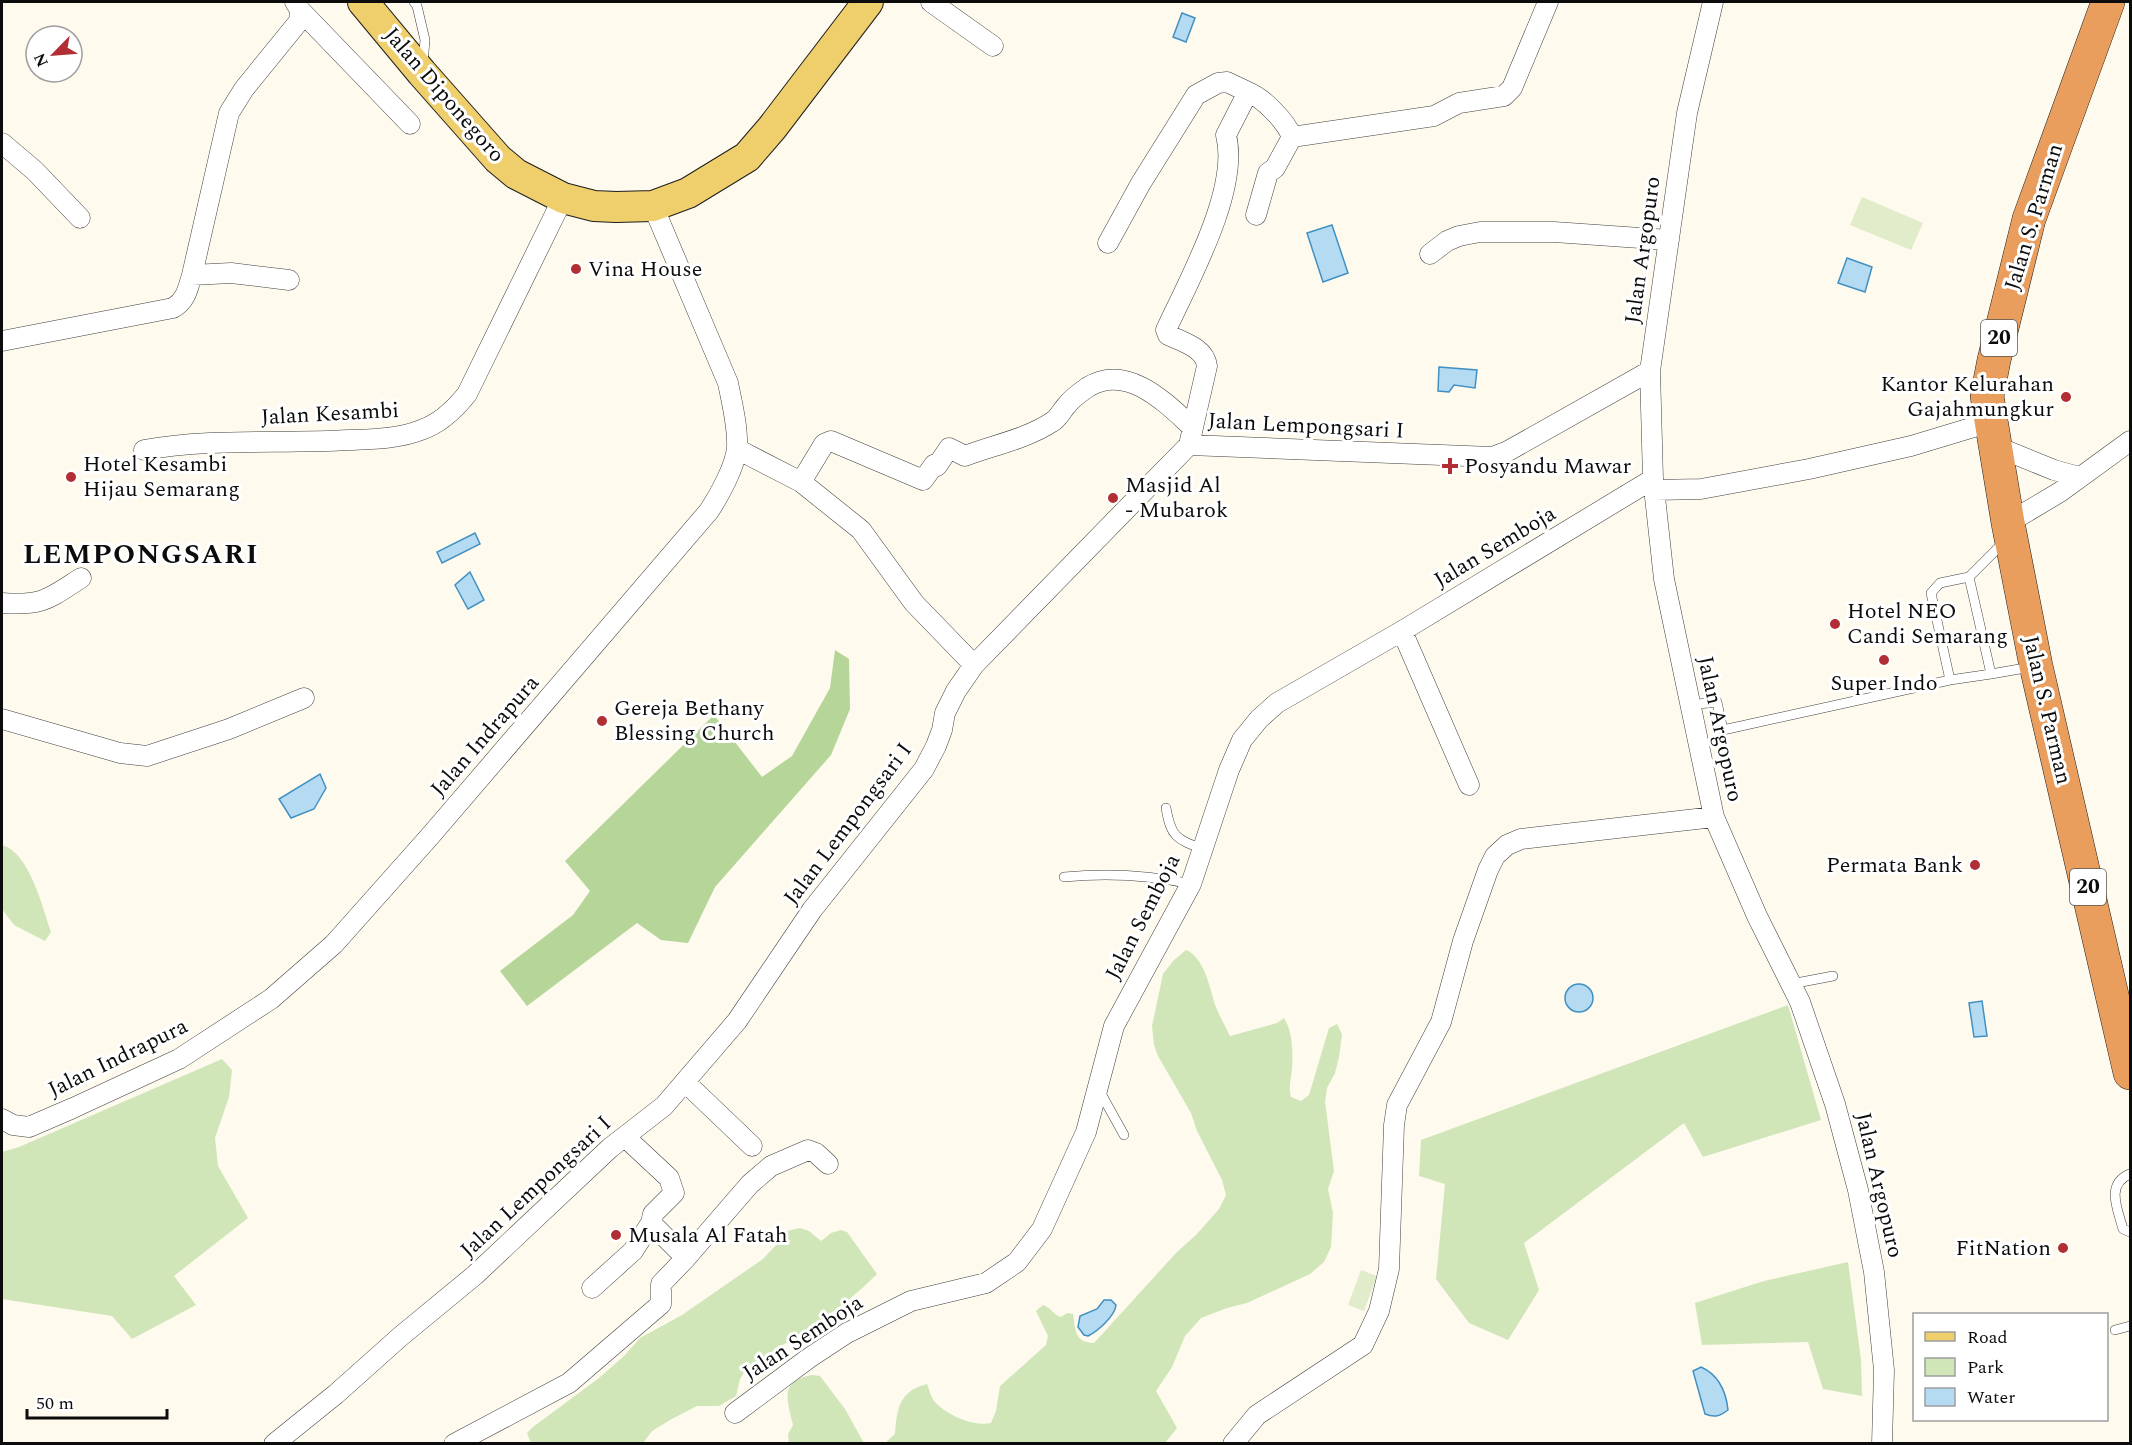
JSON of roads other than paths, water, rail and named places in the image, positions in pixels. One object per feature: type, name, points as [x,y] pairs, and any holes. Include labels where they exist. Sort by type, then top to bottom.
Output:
[{"type":"highway","name":"Jalan S. Parman","points":[[2108,2],[2029,219],[1994,360],[1988,396],[2009,529],[2036,666],[2130,1072]]},
{"type":"main road","name":"Jalan Diponegoro","points":[[363,2],[498,159],[516,174],[563,198],[594,206],[653,206],[688,193],[747,157],[868,2]]},
{"type":"street","points":[[931,2],[993,46]]},
{"type":"street","points":[[1292,137],[1434,116],[1459,102],[1504,96],[1512,88],[1548,2]]},
{"type":"street","name":"Jalan Argopuro","points":[[1713,2],[1687,113],[1650,371],[1654,484],[1665,579],[1689,705],[1714,817],[1757,916],[1800,1002],[1835,1104],[1858,1190],[1874,1272],[1884,1370],[1882,1443]]},
{"type":"street","points":[[298,6],[410,124]]},
{"type":"street","points":[[2,341],[173,308],[185,299],[229,113],[244,89],[300,20],[298,6]]},
{"type":"street","points":[[1108,243],[1141,183],[1196,95],[1218,83],[1227,82],[1259,96],[1284,124],[1292,137]]},
{"type":"street","points":[[1190,436],[1208,366],[1207,361],[1201,352],[1168,335],[1166,330],[1213,225],[1227,172],[1230,149],[1226,135],[1248,92]]},
{"type":"street","points":[[1256,215],[1268,173],[1275,168],[1292,137]]},
{"type":"street","points":[[6,153],[80,218]]},
{"type":"street","name":"Jalan Kesambi","points":[[144,450],[182,443],[394,438],[423,430],[453,410],[467,394],[563,198]]},
{"type":"street","name":"Jalan Indrapura","points":[[2,1119],[14,1125],[29,1127],[179,1059],[271,999],[334,944],[431,835],[709,511],[727,479],[737,449],[728,383],[653,206]]},
{"type":"street","points":[[1430,254],[1447,241],[1480,232],[1554,232],[1669,240]]},
{"type":"street","points":[[192,275],[231,273],[289,280]]},
{"type":"street","name":"Jalan Lempongsari I","points":[[274,1443],[336,1394],[475,1275],[625,1137],[664,1106],[737,1021],[812,910],[924,769],[936,746],[948,706],[974,666],[1190,436],[1492,457],[1509,451],[1650,371]]},
{"type":"street","points":[[801,482],[824,444],[831,441],[923,480],[934,465],[938,466],[949,448],[965,456],[1007,443],[1054,422],[1068,403],[1089,387],[1103,380],[1117,378],[1133,383],[1148,392],[1190,436]]},
{"type":"street","points":[[1654,484],[1701,489],[1809,469],[1911,446],[1974,427],[1993,433],[2054,470],[2079,477]]},
{"type":"street","points":[[2009,529],[2130,441]]},
{"type":"street","points":[[737,449],[801,482],[861,530],[914,603],[974,666]]},
{"type":"street","name":"Jalan Semboja","points":[[735,1413],[809,1358],[848,1333],[910,1301],[986,1283],[1017,1262],[1042,1228],[1086,1132],[1114,1026],[1191,884],[1229,770],[1242,740],[1258,719],[1277,703],[1654,484]]},
{"type":"street","points":[[2,603],[27,605],[38,603],[81,578]]},
{"type":"street","points":[[1402,632],[1469,786]]},
{"type":"street","points":[[2,719],[120,753],[147,756],[229,729],[304,698]]},
{"type":"street","points":[[1233,1443],[1257,1415],[1363,1345],[1379,1311],[1389,1269],[1394,1125],[1397,1105],[1441,1022],[1463,941],[1495,856],[1508,845],[1521,839],[1714,817]]},
{"type":"street","points":[[685,1082],[753,1146]]},
{"type":"street","points":[[625,1137],[669,1178],[673,1185],[674,1192],[653,1214],[657,1230],[686,1258]]},
{"type":"street","points":[[454,1443],[569,1383],[657,1309],[660,1304],[661,1284],[750,1184],[771,1166],[808,1150],[816,1153],[828,1164]]},
{"type":"street","points":[[592,1288],[657,1230]]},
{"type":"lane","points":[[418,3],[425,40],[422,73]]},
{"type":"lane","points":[[1950,680],[1932,593],[1940,583],[1969,577],[2009,529]]},
{"type":"lane","points":[[1969,577],[1991,674]]},
{"type":"lane","points":[[1689,705],[1717,702],[1723,730],[1950,680],[2036,666]]},
{"type":"lane","points":[[1166,808],[1169,826],[1179,840],[1203,849]]},
{"type":"lane","points":[[1064,877],[1086,875],[1164,878],[1191,884]]},
{"type":"lane","points":[[1791,984],[1833,976]]},
{"type":"lane","points":[[1098,1090],[1124,1135]]},
{"type":"lane","points":[[2130,1174],[2115,1187],[2114,1196],[2123,1229],[2130,1232]]},
{"type":"lane","points":[[2115,1330],[2130,1326]]},
{"type":"water","points":[[1182,13],[1195,18],[1186,42],[1173,37]]},
{"type":"water","points":[[1332,225],[1348,273],[1323,282],[1307,233]]},
{"type":"water","points":[[1847,258],[1872,267],[1865,292],[1838,283]]},
{"type":"water","points":[[1439,367],[1477,370],[1475,388],[1454,385],[1449,392],[1438,391]]},
{"type":"water","points":[[475,533],[480,544],[442,563],[437,552]]},
{"type":"water","points":[[470,572],[484,600],[468,609],[455,585]]},
{"type":"water","points":[[320,774],[326,788],[314,809],[291,818],[279,799]]},
{"type":"water","points":[[1579,984],[1589,988],[1593,998],[1589,1008],[1579,1012],[1569,1008],[1565,998],[1569,988]]},
{"type":"water","points":[[1982,1001],[1987,1036],[1974,1037],[1969,1003]]},
{"type":"water","points":[[1104,1300],[1111,1300],[1116,1305],[1113,1314],[1096,1331],[1088,1336],[1084,1335],[1078,1327],[1080,1316],[1097,1309]]},
{"type":"water","points":[[1701,1367],[1713,1374],[1723,1390],[1728,1410],[1720,1415],[1705,1414],[1693,1371]]},
{"type":"place","name":"Vina House","points":[[576,269]]},
{"type":"place","name":"Kantor Kelurahan Gajahmungkur","points":[[2066,397]]},
{"type":"place","name":"Posyandu Mawar","points":[[1450,466]]},
{"type":"place","name":"Hotel Kesambi Hijau Semarang","points":[[71,477]]},
{"type":"place","name":"Masjid Al - Mubarok","points":[[1113,498]]},
{"type":"place","name":"Hotel NEO Candi Semarang","points":[[1835,624]]},
{"type":"place","name":"Super Indo","points":[[1884,660]]},
{"type":"place","name":"Gereja Bethany Blessing Church","points":[[602,721]]},
{"type":"place","name":"Permata Bank","points":[[1975,865]]},
{"type":"place","name":"Musala Al Fatah","points":[[616,1235]]},
{"type":"place","name":"FitNation","points":[[2063,1248]]},
{"type":"district","name":"LEMPONGSARI","points":[[141,554]]}]
